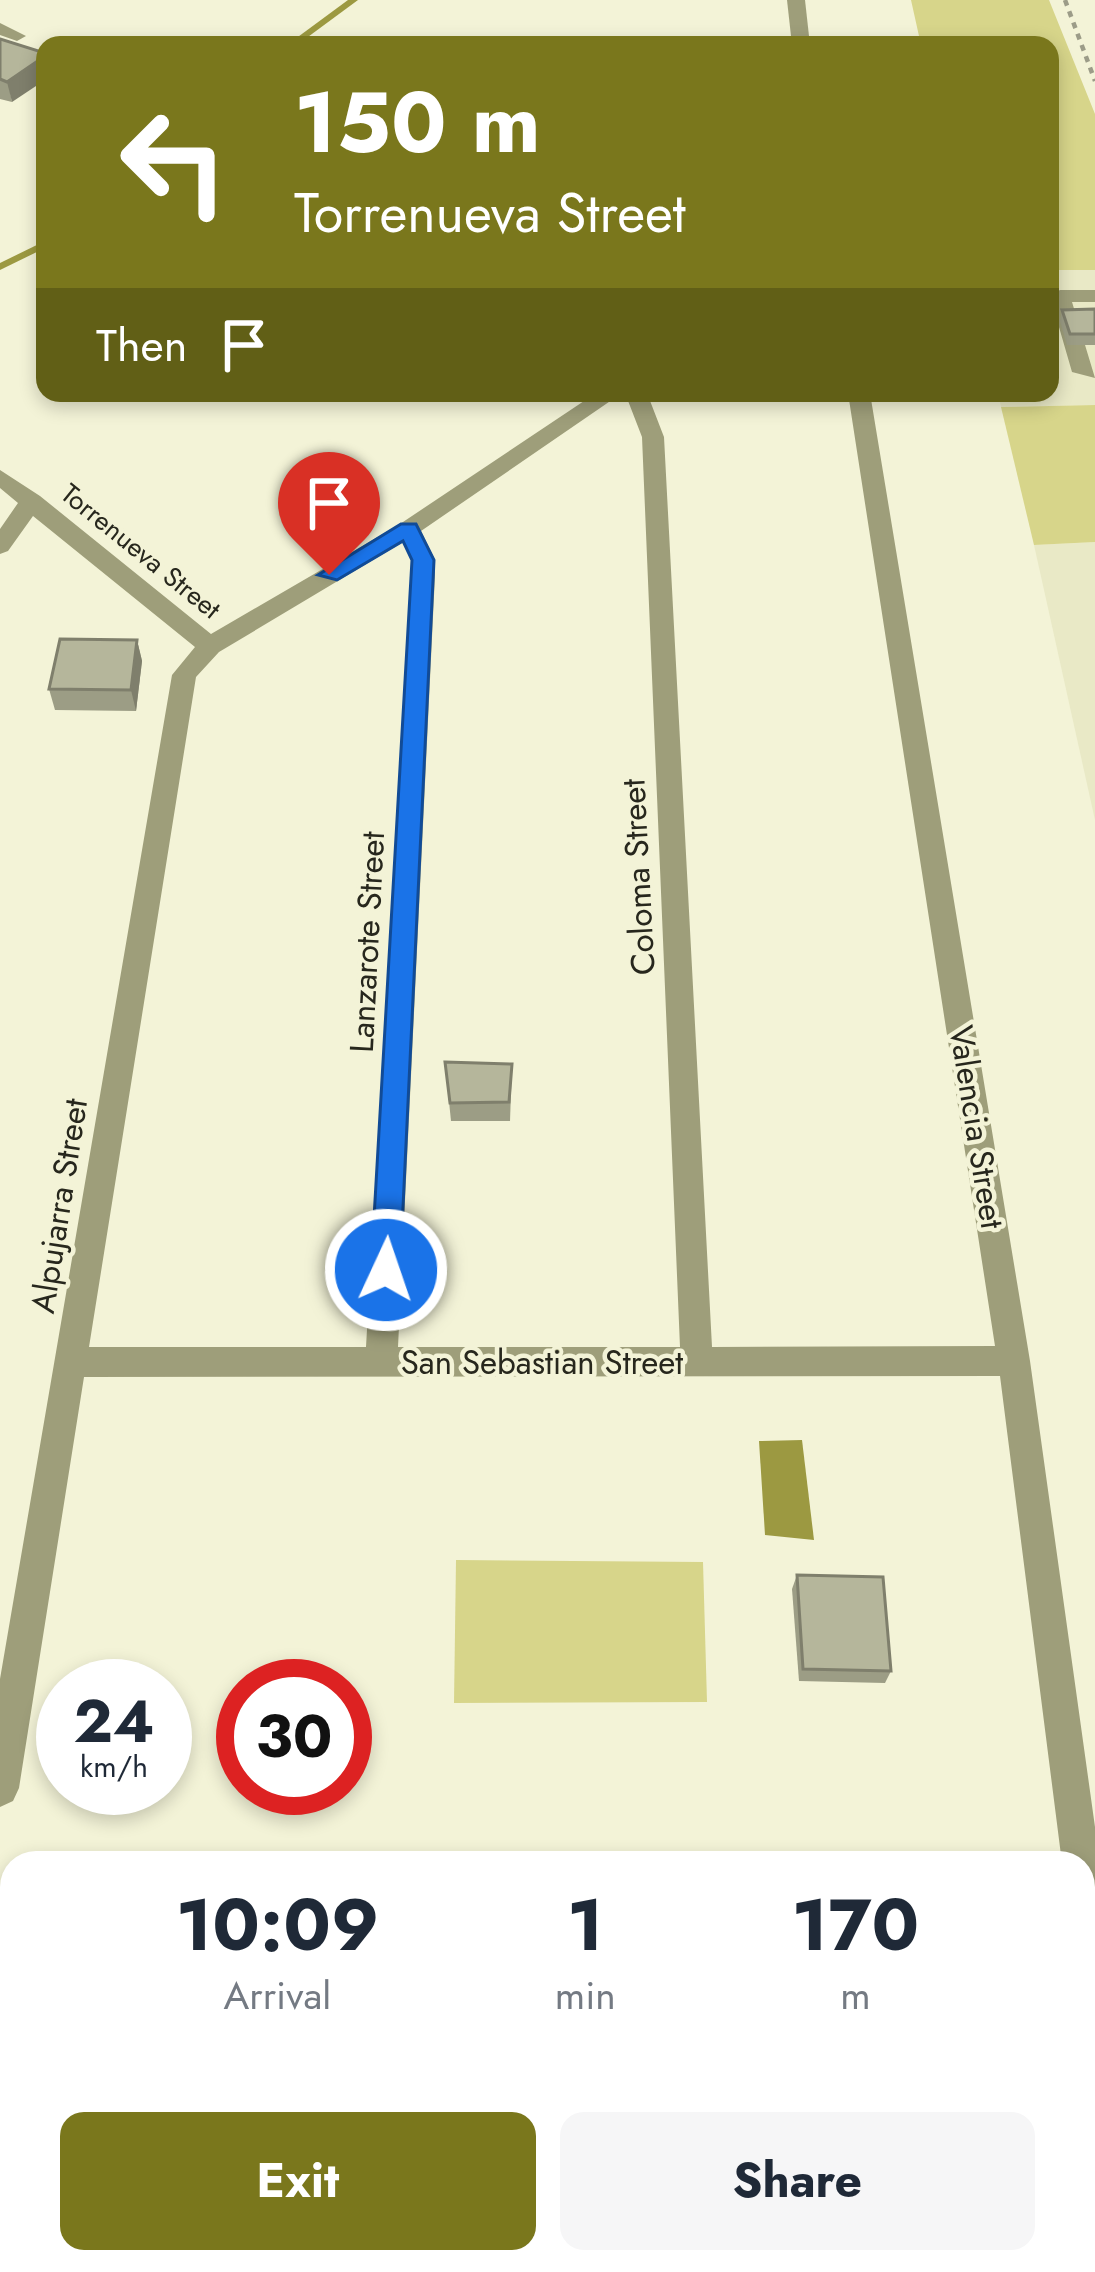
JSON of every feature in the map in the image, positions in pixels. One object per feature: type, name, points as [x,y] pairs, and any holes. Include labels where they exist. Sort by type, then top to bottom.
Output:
[{"type":"street","points":[[796,0],[800,36]]},
{"type":"street","points":[[1093,303],[1060,296],[1083,372],[1095,371]]},
{"type":"street","name":"Torrenueva Street","points":[[0,477],[210,646],[408,529],[598,402]]},
{"type":"street","name":"Coloma Street","points":[[639,402],[653,437],[697,1362]]},
{"type":"street","name":"Valencia Street","points":[[860,402],[1014,1361],[1079,1851]]},
{"type":"street","points":[[0,546],[32,501]]},
{"type":"street","name":"Lanzarote Street","points":[[381,1362],[423,575],[423,560],[408,529]]},
{"type":"street","name":"Alpujarra Street","points":[[0,1788],[181,688],[191,664],[210,646]]},
{"type":"street","name":"San Sebastian Street","points":[[70,1362],[1014,1361]]},
{"type":"path","points":[[1065,0],[1095,81]]},
{"type":"shaded area","points":[[911,0],[1049,0],[1095,114],[1095,270],[1059,270],[1059,36],[919,36]]},
{"type":"shaded area","points":[[1059,270],[1095,270],[1095,405],[1001,407],[1000,402],[1059,402]]},
{"type":"shaded area","points":[[1095,405],[1095,542],[1034,545],[1001,407]]},
{"type":"shaded area","points":[[1095,542],[1095,820],[1034,545]]},
{"type":"shaded area","points":[[802,1440],[814,1540],[765,1535],[759,1441]]},
{"type":"shaded area","points":[[456,1560],[703,1562],[707,1702],[454,1703]]},
{"type":"building","points":[[0,39],[36,50],[36,62],[7,82],[0,79]]},
{"type":"building","points":[[1095,309],[1095,334],[1070,334],[1062,310]]},
{"type":"building","points":[[60,639],[137,640],[131,690],[49,689]]},
{"type":"building","points":[[445,1062],[512,1064],[509,1102],[450,1103]]},
{"type":"building","points":[[797,1575],[883,1577],[891,1671],[803,1669]]},
{"type":"waterway","points":[[304,36],[354,0]]},
{"type":"waterway","points":[[0,267],[36,249]]},
{"type":"route","points":[[329,575],[408,529],[423,560],[386,1270]]}]
